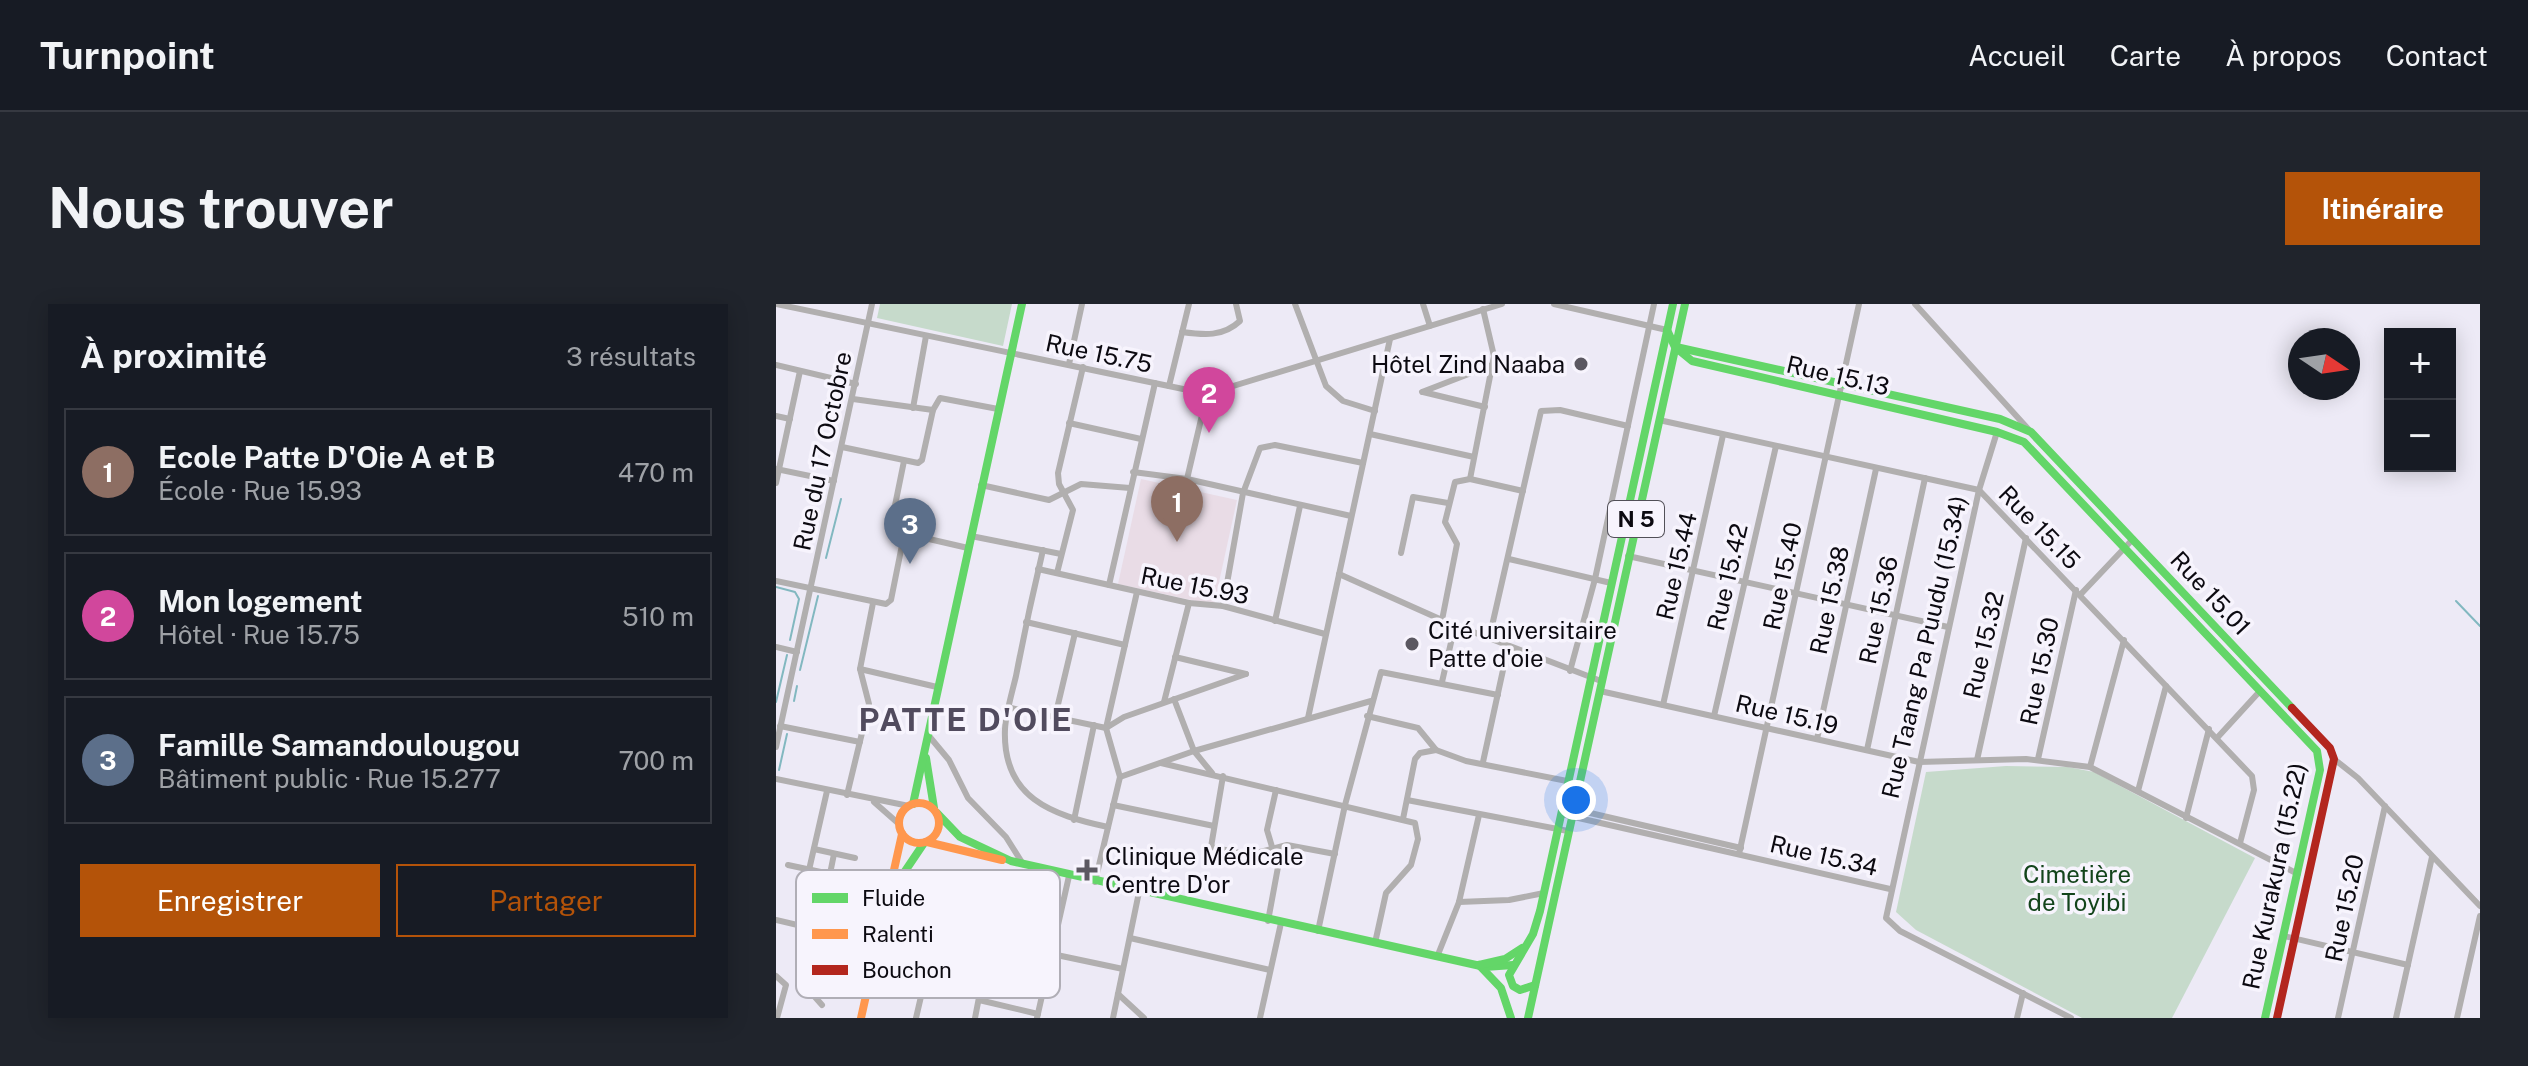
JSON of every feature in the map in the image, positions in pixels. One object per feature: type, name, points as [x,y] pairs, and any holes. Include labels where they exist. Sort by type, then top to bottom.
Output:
[{"type":"main road","points":[[894,870],[901,814],[911,805],[926,756],[937,687],[1022,304]]},
{"type":"main road","name":"N 5","points":[[1567,811],[1567,781],[1596,684],[1611,583],[1673,304]]},
{"type":"main road","name":"N 5","points":[[1528,1018],[1567,811],[1685,304]]},
{"type":"main road","points":[[1667,330],[1675,347]]},
{"type":"main road","name":"Rue 15.13","points":[[1675,347],[2000,419],[2031,432]]},
{"type":"main road","name":"Rue 15.13","points":[[1675,347],[1692,361],[1997,432]]},
{"type":"main road","name":"Rue 15.01","points":[[1997,432],[2028,445],[2311,745]]},
{"type":"main road","name":"Rue 15.01","points":[[2031,432],[2330,748],[2334,759]]},
{"type":"main road","name":"Rue Kurakura (15.22)","points":[[2265,1018],[2320,770],[2320,757],[2311,745]]},
{"type":"main road","points":[[907,870],[938,830],[926,756]]},
{"type":"main road","name":"Rue Kurakura (15.22)","points":[[2277,1018],[2334,759]]},
{"type":"main road","points":[[911,805],[935,811],[970,843],[1011,861]]},
{"type":"main road","points":[[900,829],[911,842],[1046,870]]},
{"type":"main road","name":"N 5","points":[[1513,1018],[1511,982],[1515,964],[1529,941],[1563,830]]},
{"type":"main road","points":[[1060,874],[1482,966],[1531,962],[1538,971]]},
{"type":"main road","points":[[1482,966],[1505,959],[1529,941]]},
{"type":"main road","points":[[1482,966],[1524,991],[1535,985]]},
{"type":"main road","points":[[1482,966],[1505,993],[1513,1018]]},
{"type":"main road","points":[[861,1018],[866,998]]},
{"type":"street","name":"Rue 15.75","points":[[776,304],[816,308],[868,324],[1207,394],[1502,304]]},
{"type":"street","name":"Rue du 17 Octobre","points":[[776,747],[779,710],[797,652],[872,304]]},
{"type":"street","points":[[1069,364],[1082,304]]},
{"type":"street","points":[[1169,386],[1189,304]]},
{"type":"street","points":[[1182,332],[1207,335],[1228,330],[1240,321],[1236,304]]},
{"type":"street","points":[[1295,304],[1314,360],[1337,398],[1375,411]]},
{"type":"street","points":[[1423,304],[1430,326]]},
{"type":"street","points":[[1472,304],[1472,312]]},
{"type":"street","points":[[1554,304],[1667,330]]},
{"type":"street","points":[[1570,671],[1595,579],[1654,304]]},
{"type":"street","name":"Rue 15.40","points":[[1740,851],[1859,304]]},
{"type":"street","name":"Rue 15.01","points":[[1915,304],[2031,432]]},
{"type":"street","points":[[1470,479],[1492,365],[1491,338],[1483,309]]},
{"type":"street","points":[[913,408],[926,336]]},
{"type":"street","points":[[1308,718],[1390,339]]},
{"type":"street","points":[[776,365],[856,384]]},
{"type":"street","points":[[1485,407],[1422,392],[1492,365]]},
{"type":"street","points":[[1057,573],[1073,510],[1058,473],[1083,367]]},
{"type":"street","points":[[776,483],[800,371]]},
{"type":"street","points":[[1109,585],[1155,383]]},
{"type":"street","points":[[1187,479],[1207,394]]},
{"type":"street","points":[[842,447],[918,463],[922,460],[933,410],[943,397],[998,409]]},
{"type":"street","points":[[853,399],[933,410]]},
{"type":"street","points":[[1489,639],[1541,411],[1560,410],[1628,426]]},
{"type":"street","points":[[776,416],[790,419]]},
{"type":"street","name":"Rue 15.15","points":[[1659,420],[1979,490],[2209,729],[2254,780],[2240,843]]},
{"type":"street","points":[[1069,423],[1141,439]]},
{"type":"street","name":"Rue Taang Pa Puudu (15.34)","points":[[1890,889],[1979,490],[1997,432]]},
{"type":"street","points":[[1370,434],[1474,457]]},
{"type":"street","name":"Rue 15.44","points":[[1663,705],[1723,435]]},
{"type":"street","points":[[1223,606],[1243,493],[1255,453],[1264,445],[1363,463]]},
{"type":"street","name":"Rue 15.42","points":[[1714,716],[1776,446]]},
{"type":"street","points":[[904,461],[889,527],[904,535],[968,548]]},
{"type":"street","name":"Rue 15.38","points":[[1817,739],[1876,469]]},
{"type":"street","points":[[778,470],[834,481]]},
{"type":"street","points":[[1133,472],[1187,479],[1351,516]]},
{"type":"street","name":"Rue 15.36","points":[[1867,750],[1925,478]]},
{"type":"street","points":[[1442,620],[1457,544],[1445,527],[1455,482],[1470,479],[1523,491]]},
{"type":"street","points":[[981,485],[1049,500],[1081,484],[1130,488]]},
{"type":"street","points":[[1401,553],[1413,497],[1448,503]]},
{"type":"street","points":[[1275,621],[1300,506]]},
{"type":"street","points":[[776,581],[886,604],[891,600],[904,535]]},
{"type":"street","points":[[971,536],[1061,554]]},
{"type":"street","name":"Rue 15.32","points":[[1977,760],[2026,538]]},
{"type":"street","name":"Rue 15.30","points":[[2038,759],[2078,593],[2133,539]]},
{"type":"street","points":[[1043,550],[1026,622],[1005,739],[1014,777],[1040,805],[1074,820],[1108,827]]},
{"type":"street","points":[[1628,556],[1847,602],[1948,627]]},
{"type":"street","points":[[1509,559],[1611,583]]},
{"type":"street","name":"Rue 15.93","points":[[1038,569],[1189,603],[1223,606],[1325,634]]},
{"type":"street","name":"Rue 15.19","points":[[1339,574],[1596,684],[1663,705],[1919,762],[2038,759],[2090,767],[2298,874]]},
{"type":"street","points":[[1095,882],[1120,777],[1106,728],[1137,592]]},
{"type":"street","points":[[847,795],[869,704],[860,669],[873,603]]},
{"type":"street","points":[[1164,702],[1189,603]]},
{"type":"street","points":[[1026,622],[1125,645]]},
{"type":"street","points":[[1442,682],[1455,625]]},
{"type":"street","points":[[1055,717],[1075,633]]},
{"type":"street","points":[[2090,767],[2124,640]]},
{"type":"street","points":[[776,647],[797,652]]},
{"type":"street","points":[[1483,762],[1508,647]]},
{"type":"street","points":[[1011,708],[1106,728],[1124,717],[1246,674],[1175,657]]},
{"type":"street","points":[[860,669],[937,687]]},
{"type":"street","points":[[1318,931],[1345,805],[1379,675],[1384,670],[1498,695]]},
{"type":"street","points":[[2138,791],[2166,686]]},
{"type":"street","points":[[2217,738],[2260,691]]},
{"type":"street","points":[[1174,699],[1194,751],[1212,774]]},
{"type":"street","points":[[1120,777],[1194,751],[1371,701]]},
{"type":"street","points":[[1367,716],[1418,728],[1436,750],[1466,761],[1567,781]]},
{"type":"street","points":[[1074,820],[1094,725]]},
{"type":"street","points":[[780,726],[860,742]]},
{"type":"street","points":[[2186,818],[2209,729]]},
{"type":"street","points":[[929,736],[949,760],[968,798],[1006,837],[1023,864]]},
{"type":"street","points":[[1403,819],[1415,759],[1420,753],[1436,750]]},
{"type":"street","name":"Rue 15.01","points":[[2334,759],[2385,806],[2480,906]]},
{"type":"street","points":[[1161,763],[1415,823],[1418,839],[1409,869],[1384,897],[1375,943]]},
{"type":"street","points":[[1223,776],[1210,844],[1215,849],[1249,855],[1287,845],[1335,854]]},
{"type":"street","points":[[776,779],[871,800],[911,805]]},
{"type":"street","points":[[1268,921],[1278,867],[1267,830],[1276,790]]},
{"type":"street","points":[[788,865],[809,870],[827,791]]},
{"type":"street","points":[[871,800],[900,829]]},
{"type":"street","points":[[1407,800],[1563,830]]},
{"type":"street","points":[[1113,805],[1214,826]]},
{"type":"street","name":"Rue 15.20","points":[[2338,1018],[2385,806]]},
{"type":"street","name":"Rue 15.34","points":[[1567,811],[1890,889],[1886,918],[1889,924],[2071,1018]]},
{"type":"street","points":[[1437,957],[1459,902],[1479,815]]},
{"type":"street","points":[[814,849],[855,858]]},
{"type":"street","points":[[831,870],[834,854]]},
{"type":"street","points":[[2396,1018],[2432,857]]},
{"type":"street","points":[[1060,917],[1069,876]]},
{"type":"street","points":[[1113,1018],[1139,892]]},
{"type":"street","points":[[1459,902],[1509,900],[1544,893]]},
{"type":"street","points":[[2457,1018],[2480,916]]},
{"type":"street","points":[[776,920],[796,925]]},
{"type":"street","points":[[1260,1018],[1281,923]]},
{"type":"street","points":[[2284,936],[2408,965]]},
{"type":"street","points":[[1130,938],[1270,970]]},
{"type":"street","points":[[1060,956],[1123,969]]},
{"type":"street","points":[[776,976],[786,985],[777,1018]]},
{"type":"street","points":[[2017,1018],[2023,993]]},
{"type":"street","points":[[1118,994],[1144,1018]]},
{"type":"street","points":[[816,998],[822,1005]]},
{"type":"street","points":[[916,1018],[921,998]]},
{"type":"street","points":[[975,1018],[979,1000],[1038,1016]]},
{"type":"shaded area","points":[[1141,479],[1237,500],[1214,605],[1118,584]]},
{"type":"green space","points":[[880,304],[1012,304],[1003,346],[877,318]]},
{"type":"green space","name":"Cimetière de Toyibi","points":[[2006,766],[2068,767],[2094,772],[2255,858],[2172,1018],[2082,1018],[1916,930],[1896,912],[1926,772]]},
{"type":"waterway","points":[[826,558],[841,499]]},
{"type":"waterway","points":[[776,587],[795,592],[799,599],[790,640]]},
{"type":"waterway","points":[[800,670],[818,596]]},
{"type":"waterway","points":[[2456,601],[2480,626]]},
{"type":"waterway","points":[[776,702],[787,655]]},
{"type":"waterway","points":[[794,701],[797,686]]},
{"type":"waterway","points":[[779,770],[787,734]]},
{"type":"traffic: fast","points":[[913,804],[1022,304]]},
{"type":"traffic: fast","points":[[1535,985],[1520,990],[1513,986],[1509,975],[1533,934],[1540,911],[1673,304]]},
{"type":"traffic: fast","points":[[1528,1018],[1685,304]]},
{"type":"traffic: fast","points":[[1667,330],[1675,347],[1692,361],[1997,432],[2024,442],[2317,751],[2320,770],[2265,1018]]},
{"type":"traffic: fast","points":[[1676,347],[2000,419],[2031,432],[2292,708]]},
{"type":"traffic: fast","points":[[926,758],[934,808]]},
{"type":"traffic: fast","points":[[937,813],[960,837],[1011,861],[1051,870]]},
{"type":"traffic: fast","points":[[906,870],[924,843]]},
{"type":"traffic: fast","points":[[1060,872],[1485,967],[1513,965]]},
{"type":"traffic: fast","points":[[1479,965],[1505,959],[1522,948]]},
{"type":"traffic: fast","points":[[1479,965],[1501,988],[1511,1018]]},
{"type":"traffic: slow","points":[[919,803],[933,809],[939,823],[933,837],[919,843],[905,837],[899,823],[905,809],[919,803]]},
{"type":"traffic: slow","points":[[894,870],[902,834]]},
{"type":"traffic: slow","points":[[927,842],[1002,860]]},
{"type":"traffic: slow","points":[[861,1018],[865,998]]},
{"type":"traffic: jam","points":[[2277,1018],[2334,759],[2330,748],[2292,708]]},
{"type":"place","name":"Hôtel Zind Naaba","points":[[1581,364]]},
{"type":"place","name":"Mon logement","points":[[1209,433]]},
{"type":"place","name":"Ecole Patte D'Oie A et B","points":[[1177,542]]},
{"type":"place","name":"Famille Samandoulougou","points":[[910,564]]},
{"type":"place","name":"Cité universitaire Patte d'oie","points":[[1412,644]]},
{"type":"place","name":"Clinique Médicale Centre D'or","points":[[1087,870]]},
{"type":"district","name":"PATTE D'OIE","points":[[966,719]]}]
